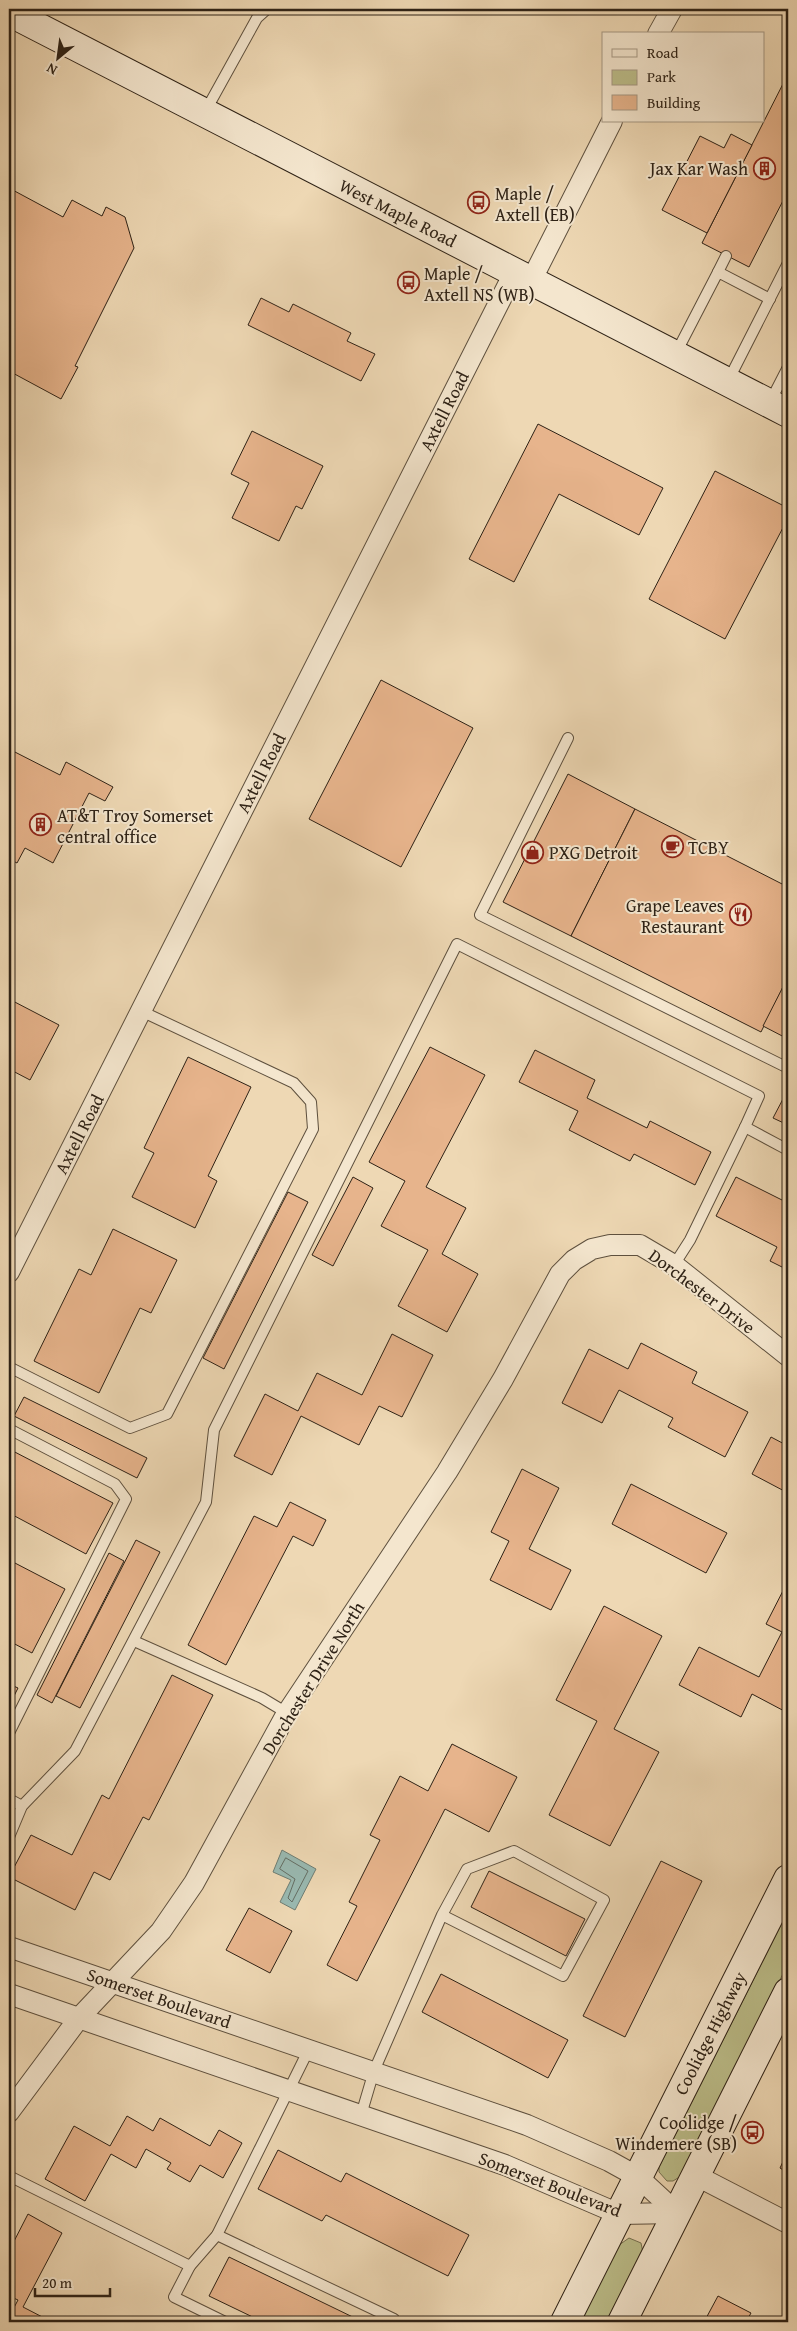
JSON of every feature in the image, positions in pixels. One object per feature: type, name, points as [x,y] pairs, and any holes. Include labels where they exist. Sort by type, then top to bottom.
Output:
[{"type":"main road","name":"West Maple Road","points":[[9,12],[779,408]]},
{"type":"main road","name":"Coolidge Highway","points":[[565,2322],[788,1879]]},
{"type":"main road","points":[[622,2322],[788,1992]]},
{"type":"street","points":[[659,32],[672,9]]},
{"type":"street","name":"Axtell Road","points":[[9,1272],[141,1011],[522,277],[611,122]]},
{"type":"street","name":"Dorchester Drive","points":[[610,1245],[640,1245],[674,1265],[788,1356]]},
{"type":"street","name":"Dorchester Drive North","points":[[9,2112],[79,2018],[161,1931],[177,1910],[194,1883],[287,1714],[446,1472],[503,1379],[560,1274],[574,1260],[586,1253],[610,1245]]},
{"type":"street","name":"Somerset Boulevard","points":[[9,1947],[527,2125],[609,2161],[638,2177],[677,2213]]},
{"type":"street","name":"Somerset Boulevard","points":[[9,1994],[290,2089],[505,2165],[619,2214],[677,2213]]},
{"type":"street","points":[[697,2176],[788,2223]]},
{"type":"lane","points":[[204,113],[257,18],[267,9]]},
{"type":"lane","points":[[675,355],[726,256]]},
{"type":"lane","points":[[728,382],[788,263]]},
{"type":"lane","points":[[718,272],[770,299]]},
{"type":"lane","points":[[779,408],[788,367]]},
{"type":"lane","points":[[568,738],[480,915],[788,1068]]},
{"type":"lane","points":[[9,1837],[22,1806],[75,1752],[206,1502],[214,1430],[457,944],[759,1096],[690,1240],[674,1265]]},
{"type":"lane","points":[[9,1367],[130,1428],[167,1414],[313,1129],[311,1102],[294,1083],[141,1011]]},
{"type":"lane","points":[[745,1127],[788,1150]]},
{"type":"lane","points":[[9,1428],[115,1484],[126,1499],[9,1733]]},
{"type":"lane","points":[[134,1641],[262,1698],[287,1714]]},
{"type":"lane","points":[[9,1799],[22,1806]]},
{"type":"lane","points":[[361,2115],[374,2071],[442,1915],[467,1869],[514,1851],[604,1900],[563,1976],[442,1915]]},
{"type":"lane","points":[[225,2322],[174,2297],[190,2266],[217,2235],[309,2049]]},
{"type":"lane","points":[[9,2176],[190,2266]]},
{"type":"lane","points":[[217,2235],[394,2319],[393,2322]]},
{"type":"green space","points":[[788,1911],[788,1964],[681,2176],[673,2181],[667,2181],[659,2172],[659,2167]]},
{"type":"green space","points":[[629,2238],[641,2243],[643,2253],[608,2322],[580,2322],[619,2245]]},
{"type":"water","points":[[282,1850],[316,1869],[295,1910],[280,1902],[291,1880],[273,1872]]},
{"type":"building","name":"Jax Kar Wash","points":[[788,74],[788,191],[749,267],[702,243]]},
{"type":"building","points":[[731,134],[752,145],[707,233],[662,210],[700,136],[724,148]]},
{"type":"building","points":[[9,188],[63,217],[72,200],[102,216],[106,207],[125,217],[134,248],[75,366],[78,367],[61,399],[9,371]]},
{"type":"building","points":[[261,298],[289,312],[293,304],[351,333],[347,341],[375,354],[361,381],[248,325]]},
{"type":"building","points":[[538,424],[663,488],[639,535],[559,494],[514,582],[469,559]]},
{"type":"building","points":[[252,431],[323,466],[302,509],[296,506],[279,541],[232,518],[249,483],[231,474]]},
{"type":"building","points":[[715,471],[788,508],[788,518],[725,639],[649,599]]},
{"type":"building","points":[[381,680],[473,728],[401,867],[309,819]]},
{"type":"building","name":"AT&T Troy Somerset central office","points":[[9,749],[60,775],[66,762],[113,787],[105,801],[89,793],[53,863],[25,848],[17,863],[9,859]]},
{"type":"building","points":[[568,774],[635,809],[571,936],[503,902]]},
{"type":"building","points":[[635,809],[788,887],[788,977],[761,1032],[571,936]]},
{"type":"building","points":[[788,977],[788,1039],[763,1026]]},
{"type":"building","points":[[9,999],[59,1025],[30,1080],[9,1069]]},
{"type":"building","points":[[430,1047],[485,1075],[426,1187],[466,1208],[442,1254],[478,1274],[447,1332],[398,1306],[428,1250],[381,1226],[405,1181],[369,1162]]},
{"type":"building","points":[[535,1050],[595,1080],[587,1098],[647,1128],[650,1121],[711,1152],[695,1185],[634,1154],[630,1161],[569,1130],[578,1111],[519,1082]]},
{"type":"building","points":[[188,1057],[251,1087],[208,1176],[217,1181],[195,1228],[132,1197],[154,1153],[144,1148]]},
{"type":"building","points":[[784,1097],[788,1099],[788,1125],[773,1118]]},
{"type":"building","points":[[353,1177],[373,1188],[333,1266],[312,1255]]},
{"type":"building","points":[[736,1177],[788,1203],[788,1270],[770,1261],[777,1247],[716,1216]]},
{"type":"building","points":[[288,1192],[308,1202],[224,1369],[203,1358]]},
{"type":"building","points":[[113,1229],[177,1260],[151,1313],[140,1308],[99,1393],[34,1361],[79,1269],[91,1275]]},
{"type":"building","points":[[392,1334],[433,1355],[402,1417],[379,1406],[359,1445],[301,1416],[272,1475],[234,1456],[265,1394],[298,1411],[317,1373],[362,1395]]},
{"type":"building","points":[[641,1343],[697,1372],[692,1383],[748,1412],[725,1457],[668,1427],[673,1418],[619,1390],[602,1423],[562,1403],[589,1349],[628,1369]]},
{"type":"building","points":[[24,1397],[147,1458],[137,1478],[14,1416]]},
{"type":"building","points":[[771,1437],[788,1446],[788,1493],[752,1474]]},
{"type":"building","points":[[9,1449],[113,1503],[86,1554],[9,1513]]},
{"type":"building","points":[[522,1469],[559,1488],[529,1549],[571,1570],[551,1610],[490,1580],[509,1541],[491,1532]]},
{"type":"building","points":[[631,1484],[727,1533],[706,1573],[612,1524]]},
{"type":"building","points":[[290,1502],[326,1520],[313,1546],[293,1536],[226,1665],[188,1645],[254,1516],[277,1527]]},
{"type":"building","points":[[136,1540],[160,1552],[80,1708],[56,1696]]},
{"type":"building","points":[[109,1553],[124,1561],[52,1703],[37,1695]]},
{"type":"building","points":[[13,1562],[65,1589],[32,1653],[9,1641],[9,1570]]},
{"type":"building","points":[[788,1581],[788,1713],[752,1694],[741,1717],[679,1685],[699,1647],[759,1677],[782,1632],[766,1624]]},
{"type":"building","points":[[604,1606],[662,1636],[614,1729],[659,1752],[610,1846],[549,1815],[597,1721],[556,1700]]},
{"type":"building","points":[[172,1675],[213,1695],[149,1820],[143,1817],[110,1880],[94,1872],[75,1910],[9,1877],[31,1835],[72,1855],[102,1795],[109,1799]]},
{"type":"building","points":[[9,1684],[18,1688],[9,1706]]},
{"type":"building","points":[[452,1744],[517,1777],[489,1832],[445,1809],[357,1981],[327,1965],[357,1906],[349,1902],[380,1840],[370,1835],[400,1776],[428,1791]]},
{"type":"building","points":[[661,1861],[702,1881],[625,2037],[583,2016]]},
{"type":"building","points":[[489,1871],[585,1919],[566,1956],[471,1907]]},
{"type":"building","points":[[249,1908],[292,1931],[270,1973],[226,1950]]},
{"type":"building","points":[[441,1974],[568,2040],[548,2078],[422,2012]]},
{"type":"building","points":[[127,2116],[153,2131],[160,2118],[210,2146],[219,2130],[242,2143],[223,2178],[200,2165],[190,2182],[167,2169],[171,2163],[146,2149],[136,2168],[111,2154],[85,2201],[45,2179],[74,2126],[110,2146]]},
{"type":"building","points":[[278,2150],[341,2182],[346,2173],[469,2235],[448,2276],[326,2215],[322,2221],[258,2189]]},
{"type":"building","points":[[788,2151],[788,2173],[780,2168]]},
{"type":"building","points":[[28,2214],[62,2233],[23,2307],[52,2322],[9,2322],[9,2317],[18,2300],[9,2296],[9,2251]]},
{"type":"building","points":[[229,2257],[363,2322],[263,2322],[209,2296]]},
{"type":"building","points":[[718,2296],[751,2313],[746,2322],[704,2322]]},
{"type":"place","name":"Jax Kar Wash","points":[[764,168]]},
{"type":"place","name":"Maple / Axtell (EB)","points":[[479,203]]},
{"type":"place","name":"Maple / Axtell NS (WB)","points":[[408,283]]},
{"type":"place","name":"AT&T Troy Somerset central office","points":[[41,825]]},
{"type":"place","name":"TCBY","points":[[672,847]]},
{"type":"place","name":"PXG Detroit","points":[[533,852]]},
{"type":"place","name":"Grape Leaves Restaurant","points":[[740,915]]},
{"type":"place","name":"Coolidge / Windemere (SB)","points":[[753,2132]]}]
